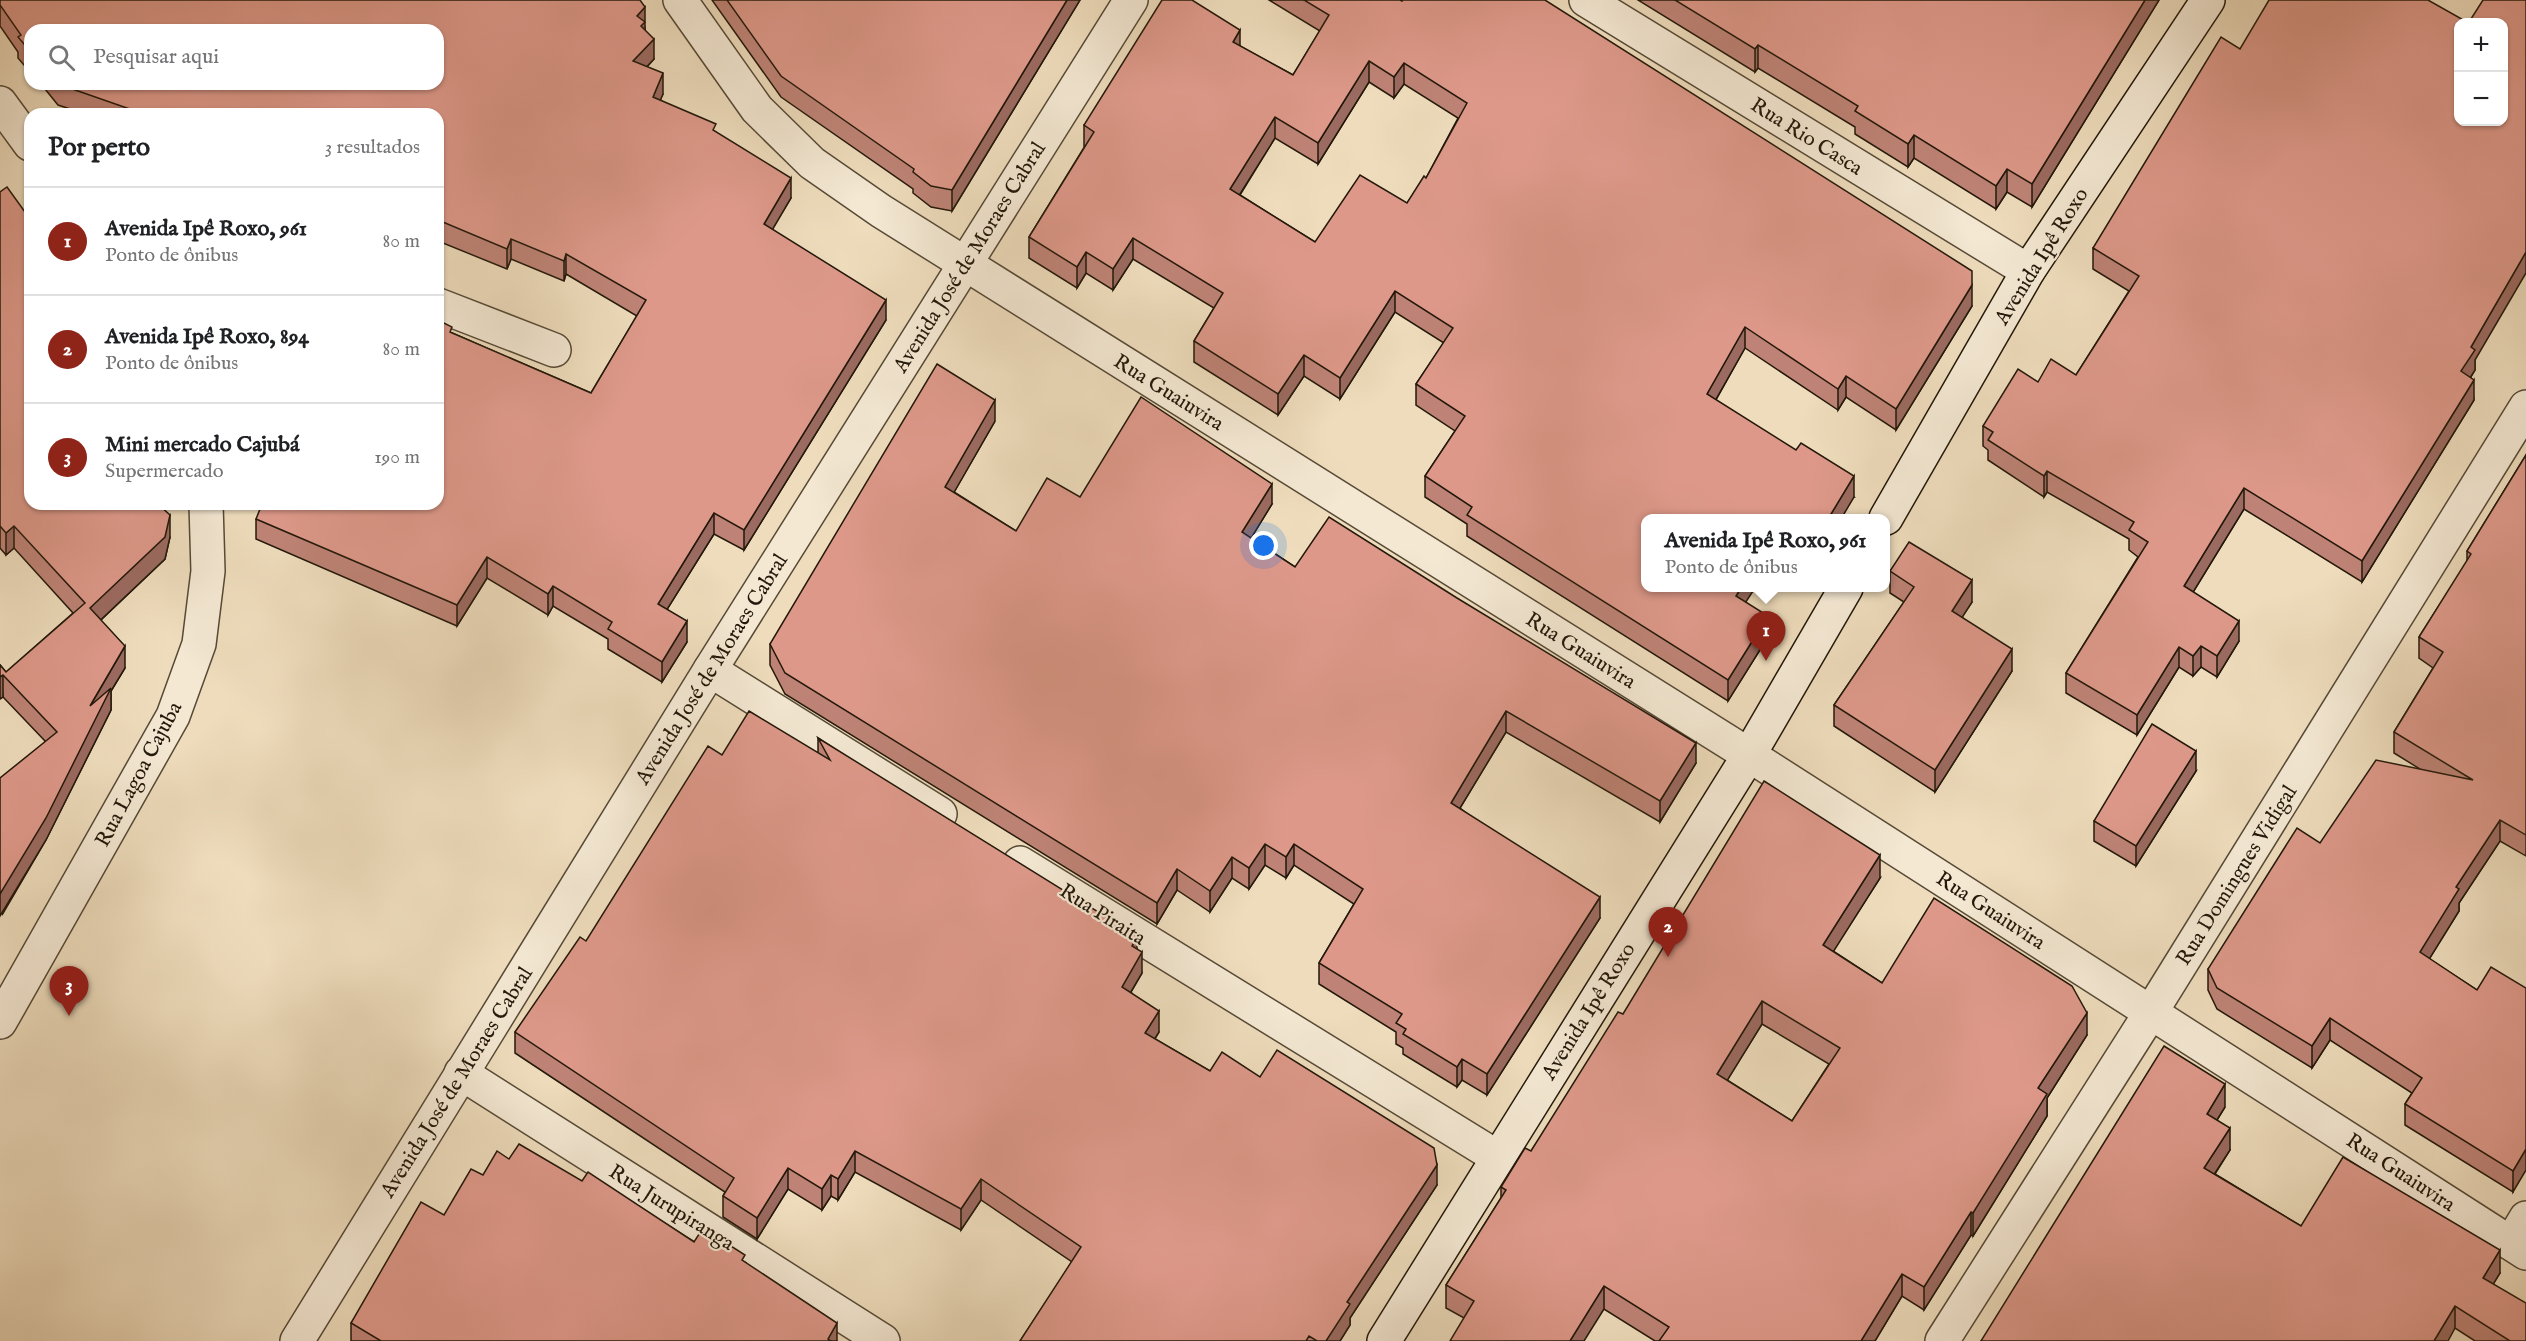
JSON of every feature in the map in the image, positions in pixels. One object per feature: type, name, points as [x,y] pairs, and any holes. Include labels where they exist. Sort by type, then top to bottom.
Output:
[{"type":"street","name":"Rua Guaiuvira","points":[[680,0],[756,109],[812,162],[881,211],[1749,755],[2151,1012],[2521,1238]]},
{"type":"street","name":"Avenida José de Moraes Cabral","points":[[297,1341],[710,670],[1131,0]]},
{"type":"street","name":"Rua Rio Casca","points":[[1586,0],[2028,271]]},
{"type":"street","name":"Avenida Ipê Roxo","points":[[1889,514],[2028,271],[2208,0]]},
{"type":"street","points":[[0,103],[24,136]]},
{"type":"street","points":[[444,307],[554,350]]},
{"type":"street","name":"Rua Domingues Vidigal","points":[[1942,1341],[2151,1012],[2526,407]]},
{"type":"street","name":"Rua Lagoa Cajuba","points":[[0,1022],[173,716],[199,644],[208,571],[206,510]]},
{"type":"street","name":"Avenida Ipê Roxo","points":[[1384,1341],[1749,755],[1844,592]]},
{"type":"street","points":[[710,670],[964,829]]},
{"type":"street","name":"Rua Piraita","points":[[995,848],[1497,1157]]},
{"type":"street","name":"Rua Jurupiranga","points":[[461,1073],[883,1341]]},
{"type":"building","points":[[0,0],[640,0],[645,7],[637,16],[645,22],[641,26],[654,39],[633,61],[663,73],[653,97],[716,124],[713,130],[791,178],[764,224],[886,300],[744,530],[714,513],[658,604],[687,621],[662,662],[608,629],[612,622],[553,586],[548,594],[487,557],[457,605],[256,519],[260,510],[444,510],[444,323],[452,327],[450,332],[591,393],[646,300],[566,254],[564,261],[511,239],[507,249],[444,223],[444,108],[127,108],[75,90],[444,90],[444,24],[24,24],[24,44],[18,37],[21,35],[0,5]]},
{"type":"building","points":[[727,0],[1067,0],[952,190],[931,186],[913,172],[914,169],[781,76]]},
{"type":"building","points":[[1162,0],[1192,0],[1240,30],[1233,42],[1293,75],[1329,15],[1304,0],[1545,0],[1972,271],[1972,285],[1896,409],[1846,376],[1838,389],[1745,327],[1707,394],[1796,450],[1801,443],[1854,476],[1831,514],[1641,514],[1641,592],[1738,592],[1736,596],[1768,616],[1728,680],[1467,515],[1472,507],[1425,476],[1465,416],[1416,384],[1453,328],[1395,291],[1340,378],[1304,355],[1278,394],[1194,341],[1223,293],[1133,238],[1113,269],[1086,252],[1077,267],[1029,237],[1094,132],[1084,125]],"holes":[[[1369,61],[1394,77],[1404,63],[1467,103],[1426,178],[1424,176],[1407,203],[1360,175],[1315,242],[1230,189],[1275,117],[1318,143]]]},
{"type":"building","points":[[1675,0],[2145,0],[2032,184],[2007,169],[1996,186],[1914,135],[1908,144],[1855,111],[1858,106],[1758,45],[1755,49]]},
{"type":"building","points":[[2269,0],[2428,0],[2460,18],[2454,18],[2454,126],[2508,126],[2508,18],[2472,18],[2483,0],[2526,0],[2526,252],[2471,347],[2475,350],[2461,371],[2474,380],[2362,561],[2244,488],[2184,586],[2239,621],[2217,656],[2201,646],[2193,656],[2179,647],[2137,715],[2066,673],[2148,542],[2129,530],[2134,522],[2047,471],[2044,476],[1988,440],[1993,432],[1983,426],[2018,369],[2038,382],[2051,359],[2076,375],[2139,276],[2093,248],[2221,37],[2240,49]]},
{"type":"building","points":[[7,187],[24,211],[24,510],[165,510],[170,515],[165,537],[90,608],[125,646],[90,706],[111,688],[46,818],[0,894],[0,778],[57,732],[3,675],[0,677],[0,665],[6,672],[85,603],[14,526],[6,533],[0,526],[0,192]]},
{"type":"building","points":[[937,364],[995,400],[945,487],[1016,531],[1047,478],[1080,497],[1141,397],[1272,484],[1242,532],[1295,567],[1329,517],[1457,598],[1696,743],[1660,801],[1506,711],[1451,803],[1600,897],[1487,1074],[1462,1059],[1457,1067],[1403,1034],[1406,1029],[1396,1023],[1402,1014],[1319,963],[1363,889],[1294,844],[1286,857],[1265,844],[1249,868],[1232,857],[1210,891],[1177,869],[1157,903],[785,673],[770,644]]},
{"type":"building","points":[[2526,455],[2526,835],[2500,820],[2456,887],[2459,889],[2420,952],[2477,990],[2491,967],[2526,988],[2526,1149],[2513,1171],[2405,1104],[2422,1078],[2330,1018],[2312,1046],[2217,988],[2208,969],[2297,828],[2320,843],[2376,760],[2473,780],[2394,732],[2443,652],[2419,637],[2471,554],[2467,551]]},
{"type":"building","points":[[1909,542],[1972,580],[1952,611],[2012,649],[1935,770],[1834,705],[1914,587],[1890,571]]},
{"type":"building","points":[[749,711],[830,760],[818,738],[1137,936],[1132,946],[1142,952],[1122,987],[1159,1011],[1145,1033],[1210,1071],[1222,1052],[1260,1077],[1277,1050],[1434,1148],[1437,1165],[1347,1302],[1350,1304],[1326,1341],[1317,1341],[1309,1336],[1306,1341],[1020,1341],[1081,1247],[981,1179],[961,1209],[855,1151],[838,1179],[831,1175],[822,1189],[788,1168],[757,1218],[723,1196],[734,1178],[515,1032],[580,937],[586,941],[708,746],[722,755]]},
{"type":"building","points":[[2152,724],[2196,751],[2136,846],[2094,821]]},
{"type":"building","points":[[1764,781],[1880,855],[1823,945],[1882,983],[1934,898],[2072,986],[2087,1013],[2038,1088],[2047,1094],[1924,1287],[1902,1274],[1861,1341],[1659,1341],[1669,1327],[1604,1286],[1570,1341],[1450,1341],[1474,1301],[1446,1285],[1506,1190],[1501,1187],[1525,1148],[1531,1151],[1618,1012],[1623,1014]],"holes":[[[1762,1001],[1840,1048],[1792,1121],[1717,1074]]]},
{"type":"building","points":[[2164,1046],[2225,1084],[2207,1114],[2230,1128],[2204,1168],[2301,1226],[2343,1157],[2500,1250],[2483,1278],[2526,1303],[2526,1341],[2510,1341],[2455,1306],[2434,1341],[1981,1341]]},
{"type":"building","points":[[519,1144],[582,1181],[588,1172],[694,1242],[703,1228],[745,1255],[742,1260],[837,1323],[828,1339],[831,1341],[381,1341],[351,1323],[421,1202],[444,1215],[471,1169],[483,1175],[497,1151],[509,1159]]},
{"type":"place","name":"Avenida Ipê Roxo, 961","points":[[1766,661]]},
{"type":"place","name":"Avenida Ipê Roxo, 894","points":[[1668,957]]},
{"type":"place","name":"Mini mercado Cajubá","points":[[69,1016]]}]
